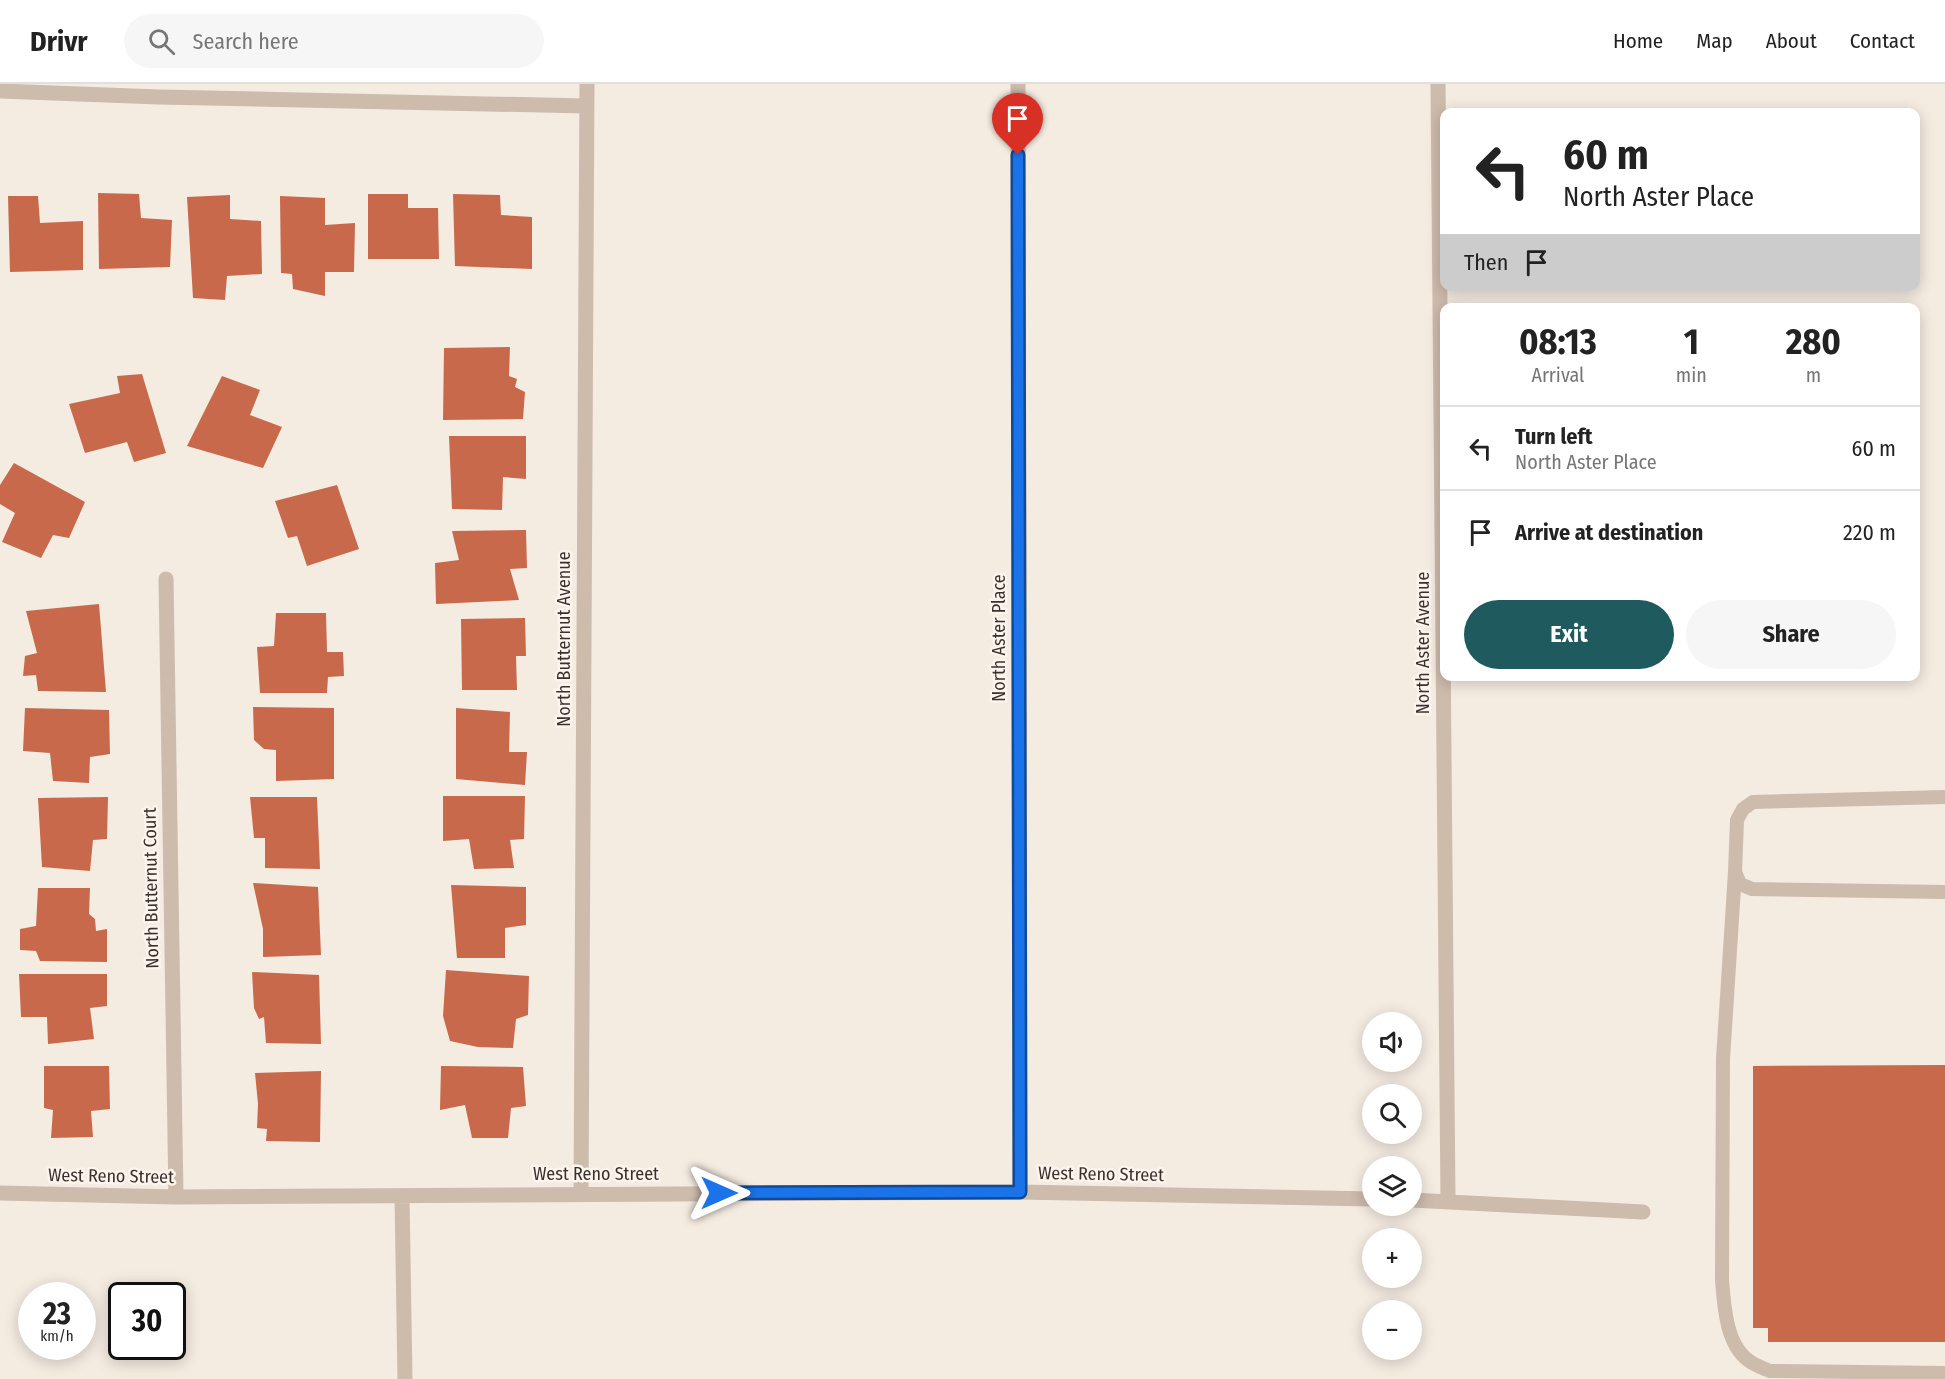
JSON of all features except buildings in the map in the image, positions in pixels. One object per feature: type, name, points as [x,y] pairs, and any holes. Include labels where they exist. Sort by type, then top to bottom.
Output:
[{"type":"street","name":"North Butternut Avenue","points":[[581,1194],[587,84]]},
{"type":"street","name":"North Aster Place","points":[[1018,84],[1020,1192]]},
{"type":"street","name":"North Aster Avenue","points":[[1438,84],[1440,307]]},
{"type":"street","points":[[0,91],[159,97],[587,106]]},
{"type":"street","name":"North Butternut Court","points":[[166,579],[176,1197]]},
{"type":"street","name":"North Aster Avenue","points":[[1443,681],[1448,1201]]},
{"type":"street","name":"West Reno Street","points":[[0,1193],[176,1197],[1020,1192],[1362,1199]]},
{"type":"street","points":[[402,1196],[405,1379]]},
{"type":"street","points":[[1422,1200],[1643,1212]]},
{"type":"lane","points":[[1945,797],[1752,802],[1743,809],[1737,820],[1723,1059],[1722,1280],[1724,1312],[1732,1338],[1747,1360],[1770,1371],[1945,1373]]},
{"type":"lane","points":[[1735,872],[1740,884],[1752,889],[1945,892]]},
{"type":"route","points":[[719,1193],[1020,1192],[1018,155]]}]
